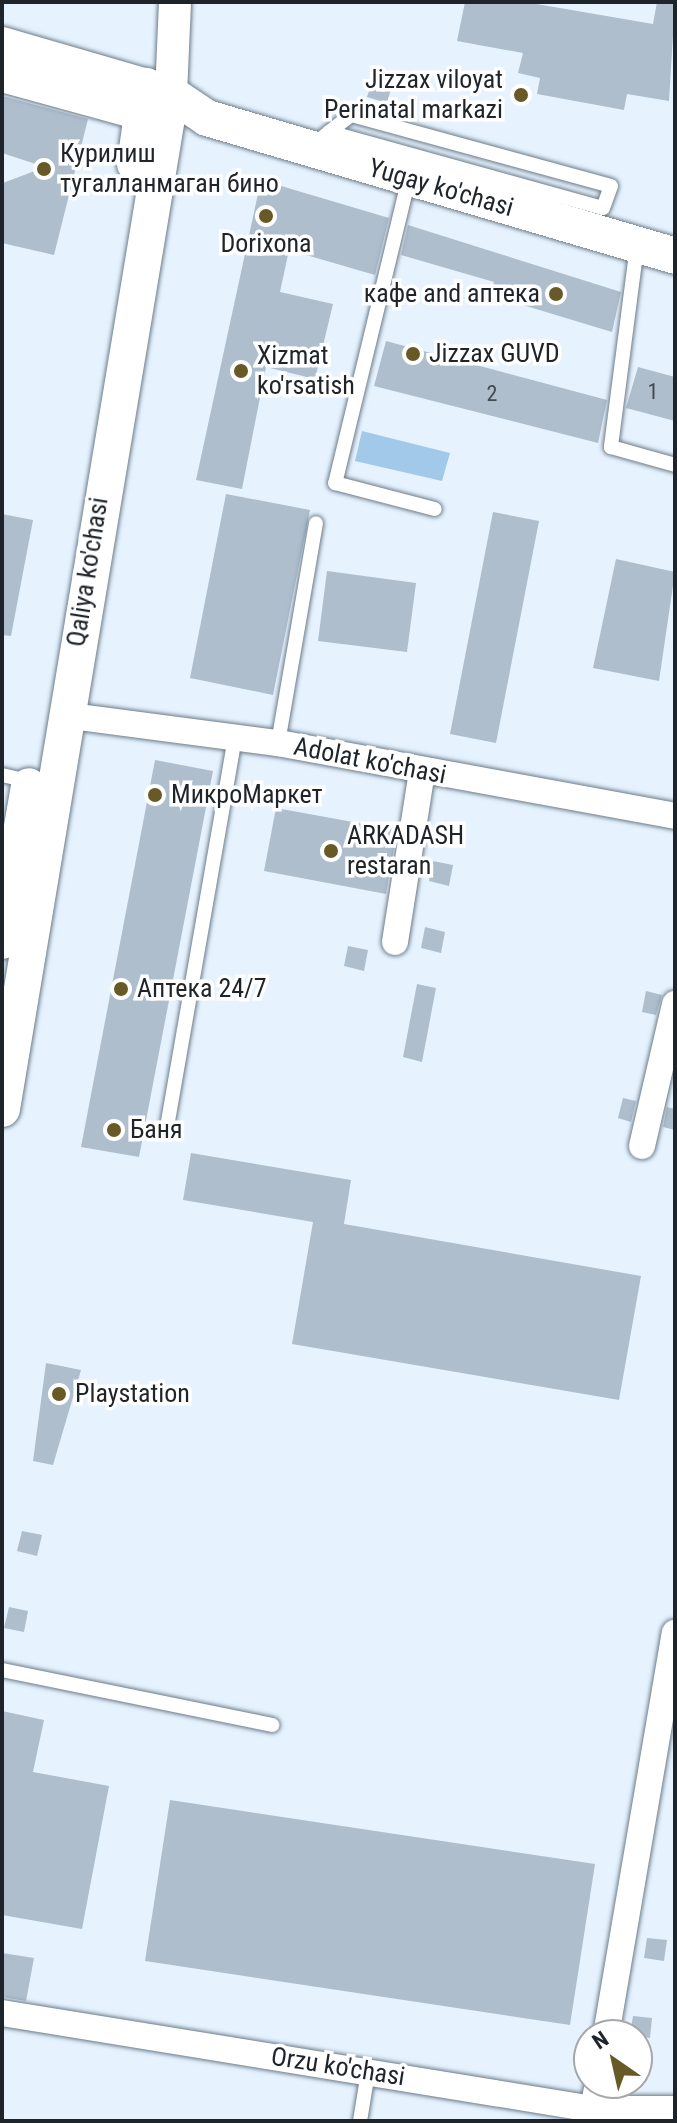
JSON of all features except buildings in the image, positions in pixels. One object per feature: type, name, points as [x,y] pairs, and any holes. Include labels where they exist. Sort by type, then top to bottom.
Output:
[{"type":"main road","name":"Yugay ko'chasi","points":[[2,45],[156,103],[207,118],[319,141],[410,178],[675,256]]},
{"type":"main road","name":"Yugay ko'chasi","points":[[2,74],[156,103]]},
{"type":"main road","name":"Qaliya ko'chasi","points":[[2,1109],[14,966],[64,715],[156,103]]},
{"type":"main road","name":"Qaliya ko'chasi","points":[[2,941],[16,778],[156,103]]},
{"type":"street","name":"Qaliya ko'chasi","points":[[156,103],[175,2]]},
{"type":"street","name":"Adolat ko'chasi","points":[[64,715],[278,743],[422,772],[675,816]]},
{"type":"street","points":[[395,942],[422,772]]},
{"type":"street","points":[[642,1146],[675,1004]]},
{"type":"street","points":[[609,2019],[675,1633]]},
{"type":"street","name":"Orzu ko'chasi","points":[[2,2013],[368,2072],[573,2094]]},
{"type":"street","name":"Orzu ko'chasi","points":[[614,2099],[675,2109]]},
{"type":"lane","points":[[351,115],[611,186],[603,208],[319,141],[351,115]]},
{"type":"lane","points":[[410,178],[335,483],[435,509]]},
{"type":"lane","points":[[637,246],[611,447],[675,465]]},
{"type":"lane","points":[[278,743],[316,523]]},
{"type":"lane","points":[[167,1127],[235,739]]},
{"type":"lane","points":[[2,1670],[272,1725]]},
{"type":"lane","points":[[360,2121],[368,2072]]},
{"type":"shaded area","points":[[362,431],[450,453],[442,481],[355,461]]},
{"type":"place","name":"Jizzax viloyat Perinatal markazi","points":[[521,95]]},
{"type":"place","name":"Курилиш тугалланмаган бино","points":[[44,169]]},
{"type":"place","name":"Dorixona","points":[[266,216]]},
{"type":"place","name":"кафе and аптека","points":[[556,294]]},
{"type":"place","name":"Jizzax GUVD","points":[[413,354]]},
{"type":"place","name":"Xizmat ko'rsatish","points":[[241,371]]},
{"type":"place","name":"МикроМаркет","points":[[155,795]]},
{"type":"place","name":"ARKADASH restaran","points":[[331,851]]},
{"type":"place","name":"Аптека 24/7","points":[[121,989]]},
{"type":"place","name":"Баня","points":[[114,1130]]},
{"type":"place","name":"Playstation","points":[[59,1394]]}]
